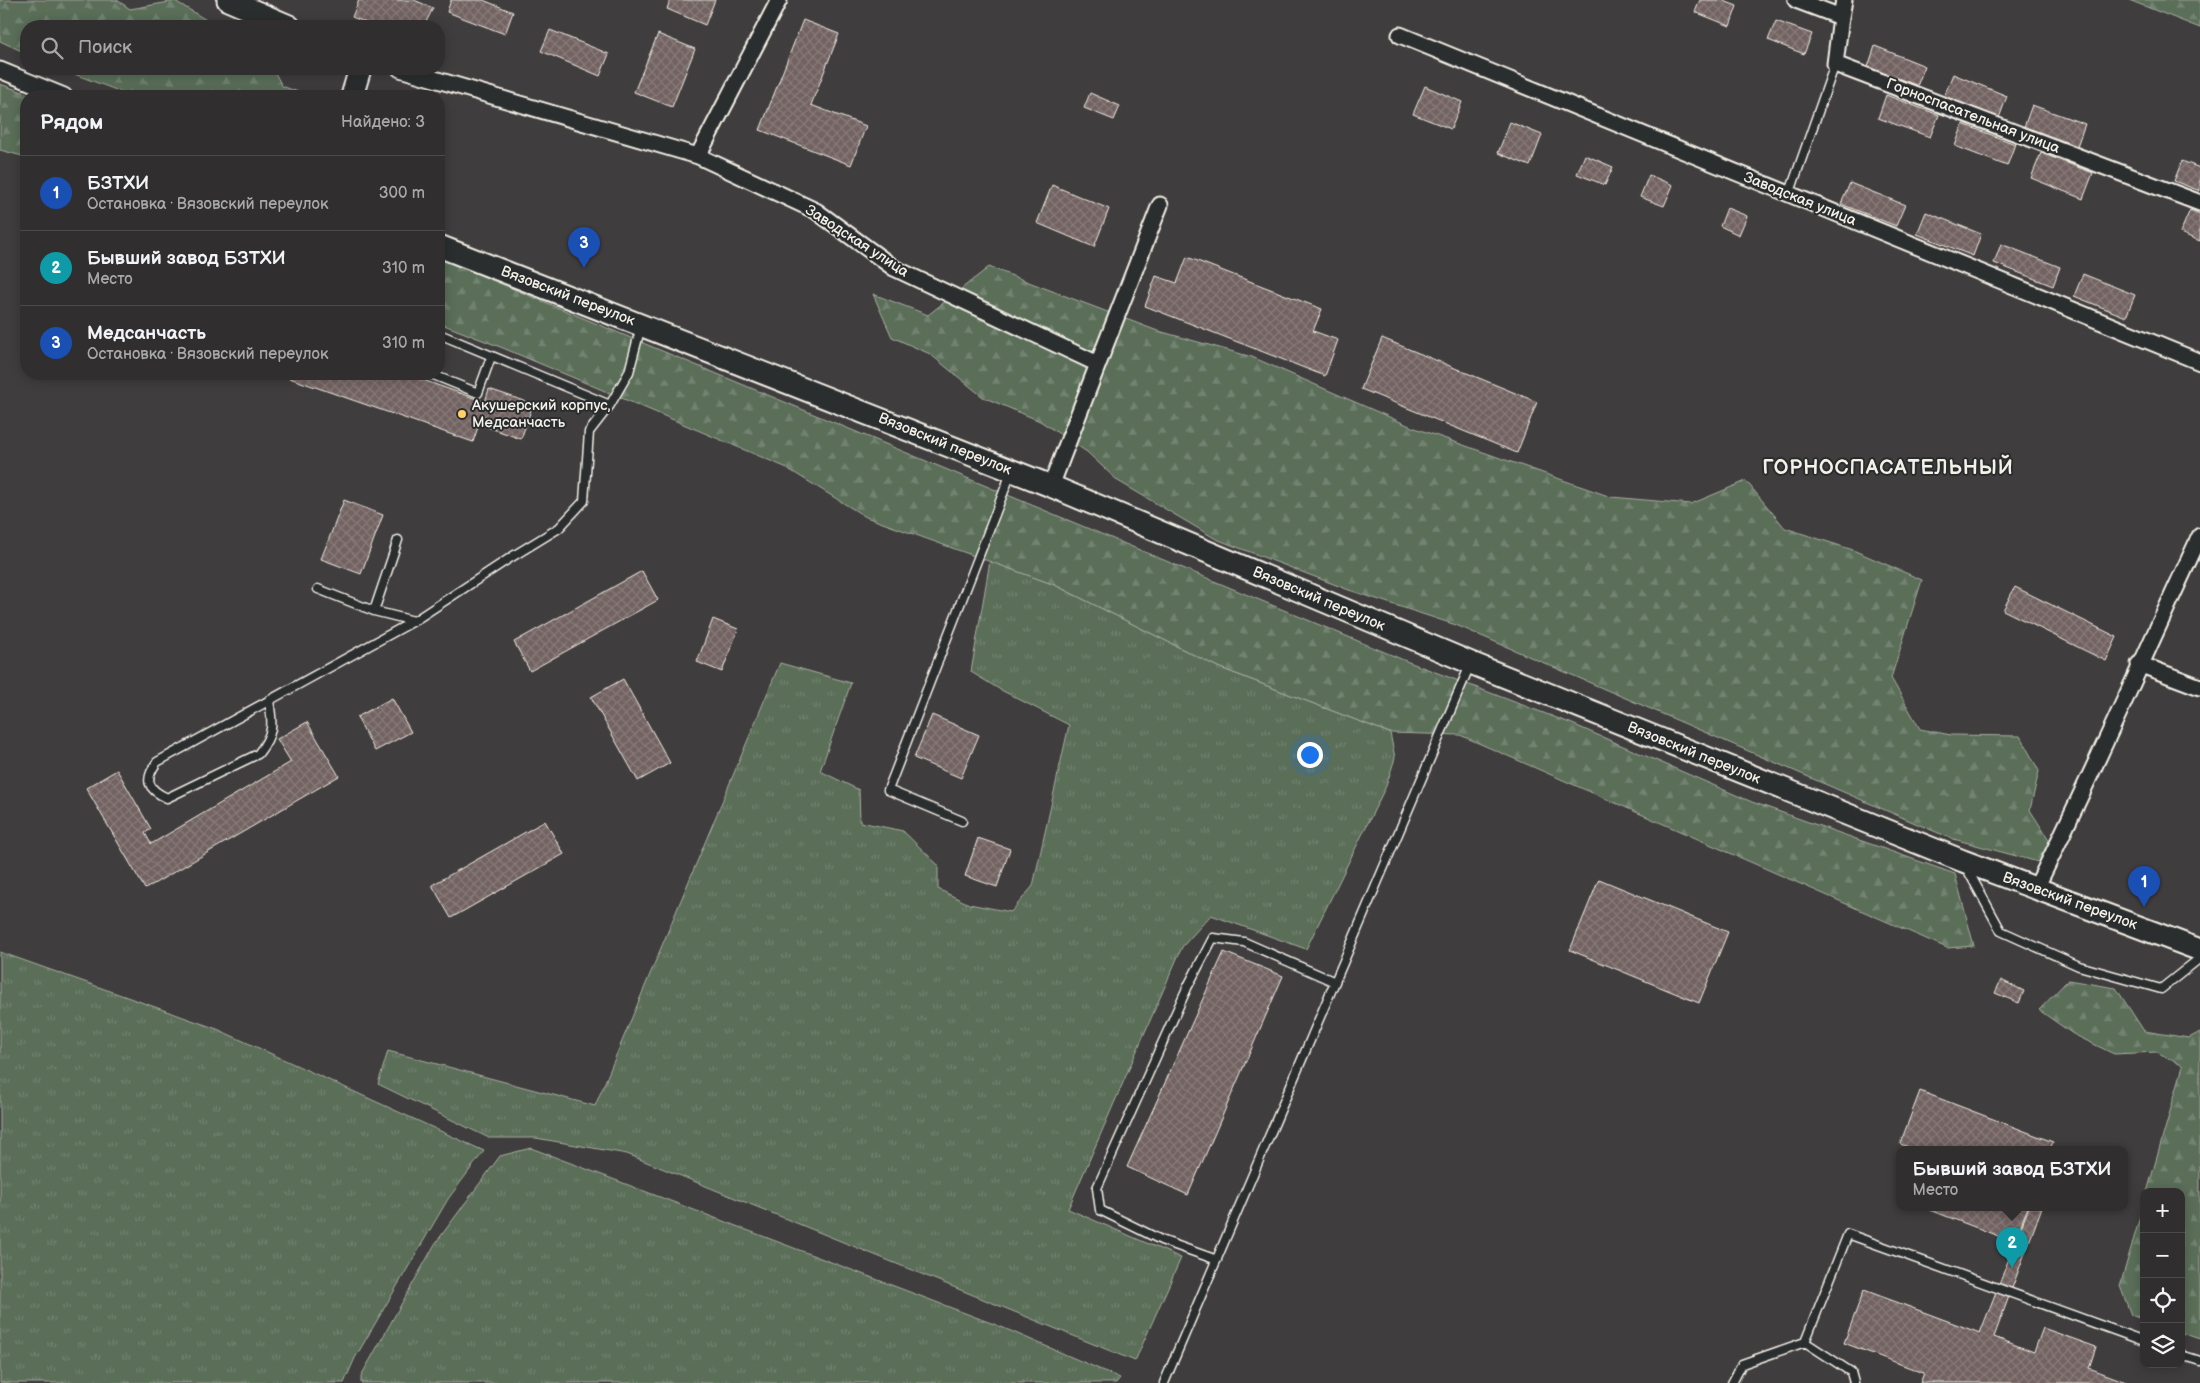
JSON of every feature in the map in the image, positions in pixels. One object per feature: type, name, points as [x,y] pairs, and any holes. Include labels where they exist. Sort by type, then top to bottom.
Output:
[{"type":"street","points":[[228,0],[275,20]]},
{"type":"street","points":[[698,156],[779,0]]},
{"type":"street","points":[[1796,0],[1841,17]]},
{"type":"street","points":[[1835,64],[1844,0]]},
{"type":"street","name":"Заводская улица","points":[[1400,36],[2200,362]]},
{"type":"street","name":"Горноспасательная улица","points":[[1835,64],[2200,203]]},
{"type":"street","points":[[0,70],[49,90]]},
{"type":"street","points":[[354,90],[358,75]]},
{"type":"street","name":"Заводская улица","points":[[421,75],[698,156],[816,212],[894,268],[1098,364]]},
{"type":"street","points":[[1051,486],[1160,205]]},
{"type":"street","name":"Вязовский переулок","points":[[445,248],[1051,486],[1471,663],[1963,861],[2200,950]]},
{"type":"street","points":[[2036,888],[2080,799],[2139,664],[2200,536]]},
{"type":"street","points":[[2139,664],[2200,687]]},
{"type":"lane","points":[[1789,195],[1835,64]]},
{"type":"lane","points":[[268,700],[273,722],[268,742],[258,754],[168,798],[156,793],[149,783],[149,773],[157,762],[268,700],[414,621],[559,528],[584,501],[589,432],[610,405],[629,372],[641,324]]},
{"type":"lane","points":[[445,337],[610,405]]},
{"type":"lane","points":[[445,379],[478,392],[491,357]]},
{"type":"lane","points":[[962,820],[888,790],[1012,471]]},
{"type":"lane","points":[[374,611],[398,540]]},
{"type":"lane","points":[[318,589],[374,611],[414,621]]},
{"type":"lane","points":[[1164,1383],[1471,663]]},
{"type":"lane","points":[[1963,861],[2001,931],[2079,966],[2161,989],[2200,958]]},
{"type":"lane","points":[[1217,1260],[1161,1240],[1100,1210],[1097,1188],[1187,988],[1213,938],[1244,942],[1335,982]]},
{"type":"lane","points":[[1732,1383],[1742,1364],[1805,1342],[1848,1234],[2140,1340]]},
{"type":"lane","points":[[1805,1342],[1851,1372],[1854,1383]]},
{"type":"lane","points":[[2185,1355],[2200,1361]]},
{"type":"green space","points":[[0,0],[117,0],[130,9],[175,1],[206,20],[20,20],[20,50],[0,41]]},
{"type":"green space","points":[[2129,0],[2200,0],[2200,28]]},
{"type":"green space","points":[[77,75],[276,75],[282,86],[293,90],[116,90]]},
{"type":"green space","points":[[0,84],[20,91],[20,155],[0,150]]},
{"type":"green space","points":[[445,261],[1406,661],[1570,723],[1752,802],[1955,874],[1974,946],[1947,948],[1460,735],[1390,733],[1218,667],[1055,585],[866,517],[785,467],[445,325]]},
{"type":"green space","points":[[989,267],[1155,330],[1252,357],[1412,427],[1611,497],[1691,504],[1746,481],[1785,528],[1853,550],[1922,580],[1891,678],[1920,729],[1951,735],[2020,736],[2039,771],[2030,810],[2055,849],[2042,863],[1950,838],[1456,625],[1349,590],[1216,539],[1118,481],[1087,452],[1040,421],[983,397],[930,354],[892,337],[873,294],[928,315]]},
{"type":"green space","points":[[990,561],[1055,585],[1218,667],[1390,733],[1395,758],[1386,786],[1306,949],[1211,915],[1182,947],[1068,1209],[1181,1258],[1135,1361],[627,1154],[536,1138],[489,1138],[378,1084],[388,1051],[595,1106],[780,663],[851,683],[820,771],[859,790],[860,822],[903,831],[938,865],[938,889],[969,904],[1011,912],[1033,886],[1069,725],[999,689],[971,672]]},
{"type":"green space","points":[[0,952],[217,1029],[484,1151],[448,1199],[355,1358],[344,1383],[0,1383]]},
{"type":"green space","points":[[2068,980],[2116,988],[2144,1031],[2189,1038],[2200,1032],[2200,1339],[2185,1334],[2185,1188],[2148,1188],[2183,1066],[2157,1052],[2114,1054],[2073,1034],[2039,1010]]},
{"type":"green space","points":[[531,1148],[999,1326],[1120,1378],[1116,1383],[361,1383],[361,1376],[435,1244],[500,1156]]},
{"type":"green space","points":[[2140,1217],[2140,1318],[2131,1315],[2120,1286]]},
{"type":"building","points":[[359,0],[414,0],[433,8],[427,20],[359,20],[352,17]]},
{"type":"building","points":[[451,0],[483,0],[513,12],[505,34],[447,12]]},
{"type":"building","points":[[670,0],[715,0],[705,25],[667,9]]},
{"type":"building","points":[[1700,0],[1721,0],[1737,6],[1730,26],[1695,12]]},
{"type":"building","points":[[803,20],[839,34],[811,105],[866,126],[851,165],[760,130]]},
{"type":"building","points":[[1776,21],[1812,34],[1804,54],[1768,40]]},
{"type":"building","points":[[550,30],[609,54],[600,76],[541,51]]},
{"type":"building","points":[[658,34],[695,49],[672,107],[634,92]]},
{"type":"building","points":[[1875,46],[1925,66],[1917,86],[1868,67]]},
{"type":"building","points":[[1953,74],[2007,96],[1999,118],[1944,96]]},
{"type":"building","points":[[1425,86],[1462,102],[1451,129],[1413,114]]},
{"type":"building","points":[[1090,93],[1120,106],[1114,120],[1084,108]]},
{"type":"building","points":[[1886,95],[1939,115],[1930,137],[1878,118]]},
{"type":"building","points":[[2032,105],[2085,124],[2077,146],[2024,127]]},
{"type":"building","points":[[1510,122],[1542,135],[1530,166],[1498,153]]},
{"type":"building","points":[[1963,124],[2015,144],[2007,166],[1955,146]]},
{"type":"building","points":[[2041,153],[2093,173],[2083,199],[2031,178]]},
{"type":"building","points":[[1585,155],[1613,167],[1605,185],[1577,174]]},
{"type":"building","points":[[2182,161],[2200,168],[2200,191],[2174,181]]},
{"type":"building","points":[[1649,175],[1673,185],[1664,206],[1640,197]]},
{"type":"building","points":[[1850,183],[1905,205],[1896,226],[1841,204]]},
{"type":"building","points":[[1052,185],[1109,209],[1094,247],[1037,223]]},
{"type":"building","points":[[1727,208],[1747,216],[1739,235],[1720,226]]},
{"type":"building","points":[[2190,210],[2200,214],[2200,241],[2180,233]]},
{"type":"building","points":[[1926,212],[1981,234],[1973,256],[1917,234]]},
{"type":"building","points":[[2001,244],[2060,267],[2053,286],[1994,263]]},
{"type":"building","points":[[1187,257],[1322,309],[1313,331],[1338,340],[1325,376],[1145,306],[1156,276],[1177,283]]},
{"type":"building","points":[[2083,274],[2135,295],[2126,317],[2074,296]]},
{"type":"building","points":[[1382,338],[1537,402],[1517,453],[1361,389]]},
{"type":"building","name":"Акушерский корпус, Медсанчасть","points":[[295,380],[423,380],[485,402],[489,389],[533,404],[521,439],[479,424],[473,442]]},
{"type":"building","points":[[344,500],[383,515],[361,574],[321,559]]},
{"type":"building","points":[[642,571],[658,600],[530,671],[514,642]]},
{"type":"building","points":[[2015,587],[2117,637],[2106,661],[2003,610]]},
{"type":"building","points":[[713,619],[738,629],[722,672],[697,662]]},
{"type":"building","points":[[623,679],[670,763],[638,781],[591,697]]},
{"type":"building","points":[[392,698],[411,732],[375,751],[357,717]]},
{"type":"building","points":[[932,715],[979,735],[961,778],[914,758]]},
{"type":"building","points":[[307,722],[339,776],[145,889],[86,788],[117,770],[151,829],[145,833],[151,844],[291,762],[277,739]]},
{"type":"building","points":[[545,821],[564,854],[451,918],[432,885]]},
{"type":"building","points":[[978,838],[1010,849],[997,887],[965,876]]},
{"type":"building","points":[[1599,879],[1728,932],[1699,1003],[1570,950]]},
{"type":"building","points":[[1224,952],[1283,976],[1188,1195],[1127,1167]]},
{"type":"building","points":[[2001,980],[2024,991],[2019,1003],[1995,993]]},
{"type":"building","points":[[1920,1091],[2053,1142],[2051,1146],[1906,1146],[1900,1144]]},
{"type":"building","points":[[1933,1211],[2026,1211],[2014,1242]]},
{"type":"building","points":[[2027,1211],[2041,1211],[1994,1337],[2034,1352],[2043,1328],[2096,1347],[2089,1368],[2129,1383],[1920,1383],[1924,1373],[1844,1343],[1864,1290],[1980,1333]]},
{"type":"place","name":"Медсанчасть","points":[[584,268]]},
{"type":"place","name":"Акушерский корпус, Медсанчасть","points":[[462,414]]},
{"type":"place","name":"БЗТХИ","points":[[2144,907]]},
{"type":"place","name":"Бывший завод БЗТХИ","points":[[2012,1268]]},
{"type":"district","name":"ГОРНОСПАСАТЕЛЬНЫЙ","points":[[1888,468]]}]
